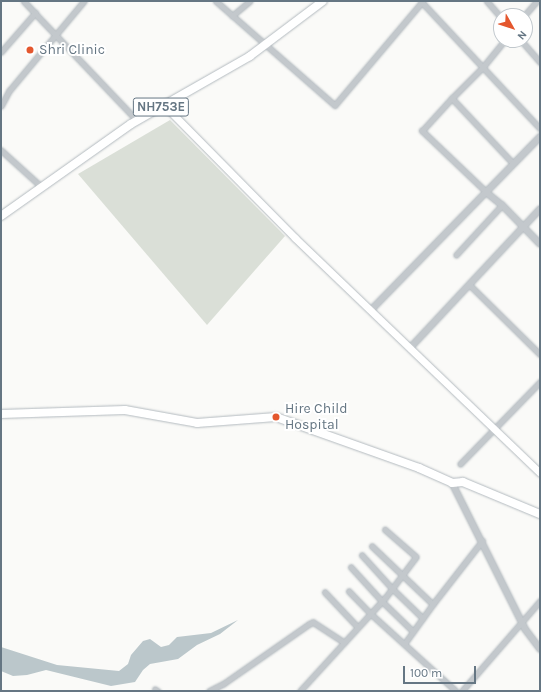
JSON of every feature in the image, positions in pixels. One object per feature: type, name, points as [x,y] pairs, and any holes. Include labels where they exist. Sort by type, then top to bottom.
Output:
[{"type":"highway","name":"NH753E","points":[[1,216],[137,120],[250,56],[323,1]]},
{"type":"highway","points":[[1,414],[125,410],[197,423],[276,417],[419,468],[452,483],[463,482],[540,514]]},
{"type":"main road","points":[[164,105],[295,238],[540,473]]},
{"type":"street","points":[[24,1],[137,120]]},
{"type":"street","points":[[1,106],[10,91],[84,1]]},
{"type":"street","points":[[216,1],[335,105],[422,2],[540,128]]},
{"type":"street","points":[[232,16],[250,1]]},
{"type":"street","points":[[1,52],[35,13]]},
{"type":"street","points":[[498,48],[483,67],[422,131],[487,193],[502,205],[540,244]]},
{"type":"street","points":[[528,48],[540,62]]},
{"type":"street","points":[[452,98],[513,164]]},
{"type":"street","points":[[371,310],[540,138]]},
{"type":"street","points":[[1,150],[42,188]]},
{"type":"street","points":[[456,255],[502,205]]},
{"type":"street","points":[[410,348],[540,209]]},
{"type":"street","points":[[469,284],[540,354]]},
{"type":"street","points":[[460,464],[540,382]]},
{"type":"street","points":[[452,483],[522,623],[540,648]]},
{"type":"street","points":[[300,691],[382,601],[416,557],[386,530]]},
{"type":"street","points":[[405,643],[433,604],[482,542]]},
{"type":"street","points":[[372,546],[433,604]]},
{"type":"street","points":[[362,555],[392,588],[423,618]]},
{"type":"street","points":[[351,567],[382,601],[413,631]]},
{"type":"street","points":[[349,591],[370,613],[405,643],[456,691]]},
{"type":"street","points":[[325,592],[358,627]]},
{"type":"street","points":[[462,691],[522,623],[540,600]]},
{"type":"street","points":[[209,691],[223,684],[313,622],[344,642]]},
{"type":"shaded area","points":[[170,120],[285,236],[207,325],[78,174]]},
{"type":"shaded area","points":[[238,620],[220,634],[197,645],[178,659],[150,664],[143,670],[135,682],[111,686],[46,670],[27,675],[13,676],[1,671],[1,647],[57,665],[119,671],[128,664],[131,655],[143,641],[150,639],[161,647],[169,645],[177,637],[211,633]]},
{"type":"place","name":"Shri Clinic","points":[[30,50]]},
{"type":"place","name":"Hire Child Hospital","points":[[276,417]]}]
